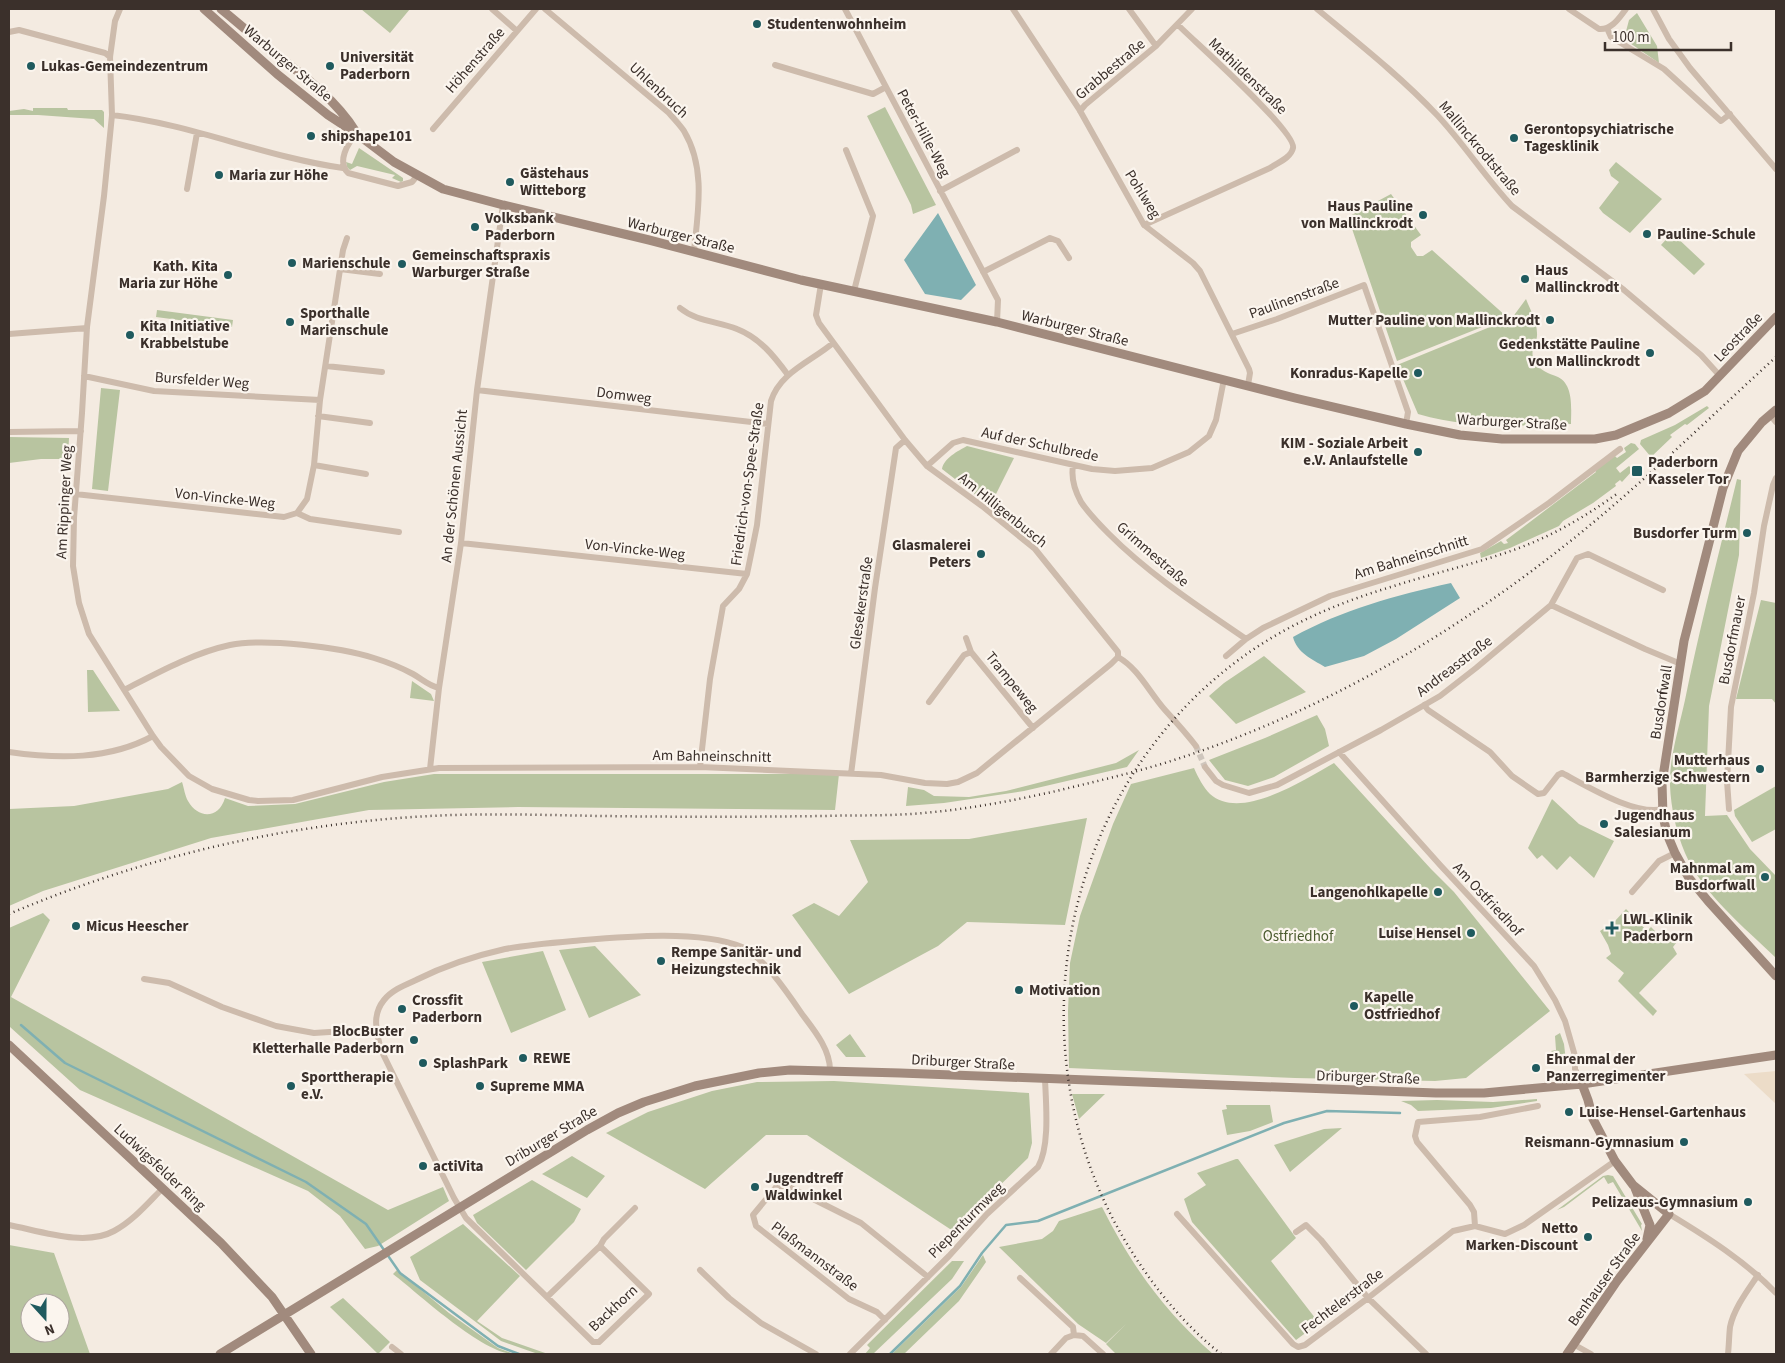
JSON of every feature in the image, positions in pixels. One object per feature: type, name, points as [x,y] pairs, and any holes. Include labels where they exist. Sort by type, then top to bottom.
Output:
[{"type":"main road","name":"Warburger Straße","points":[[204,9],[277,74],[328,115],[394,162],[443,189],[821,284],[997,322],[1406,424],[1460,435],[1502,439],[1556,440],[1600,438],[1625,432],[1684,405],[1705,391],[1720,376]]},
{"type":"main road","name":"Warburger Straße","points":[[222,9],[287,62],[328,99],[348,119],[357,134]]},
{"type":"main road","name":"Leostraße","points":[[1720,376],[1776,317]]},
{"type":"main road","name":"Busdorfwall","points":[[1774,416],[1762,422],[1738,451],[1723,488],[1684,641],[1682,664],[1662,783],[1663,809],[1668,834],[1689,878],[1776,976]]},
{"type":"main road","name":"Ludwigsfelder Ring","points":[[9,1045],[222,1243],[257,1280],[285,1315],[310,1354]]},
{"type":"main road","name":"Driburger Straße","points":[[220,1354],[587,1130],[618,1113],[644,1102],[695,1086],[750,1075],[790,1070],[830,1070],[1045,1079],[1496,1093],[1582,1084],[1776,1055]]},
{"type":"main road","points":[[1582,1084],[1593,1119],[1615,1161],[1633,1185],[1650,1225],[1647,1242]]},
{"type":"main road","points":[[1633,1185],[1669,1214]]},
{"type":"main road","name":"Benhauser Straße","points":[[1567,1354],[1616,1280],[1669,1214]]},
{"type":"street","name":"Am Rippinger Weg","points":[[120,9],[115,21],[110,57],[112,115],[87,328],[73,566],[79,603],[89,634],[161,747],[189,776],[212,789],[249,800],[265,801]]},
{"type":"street","points":[[492,9],[517,31]]},
{"type":"street","name":"Höhenstraße","points":[[433,128],[536,9]]},
{"type":"street","name":"Uhlenbruch","points":[[545,9],[669,113],[684,131],[694,155],[698,172],[699,194],[694,251]]},
{"type":"street","name":"Peter-Hille-Weg","points":[[845,9],[998,300],[997,322]]},
{"type":"street","name":"Pohlweg","points":[[1013,9],[1080,111],[1144,225],[1193,263],[1200,271],[1250,373],[1248,385]]},
{"type":"street","name":"Grabbestraße","points":[[1129,9],[1156,46]]},
{"type":"street","name":"Grabbestraße","points":[[1080,111],[1156,46],[1192,9]]},
{"type":"street","name":"Mallinckrodtstraße","points":[[1317,9],[1416,93],[1439,117],[1512,206],[1624,290],[1701,355],[1720,376]]},
{"type":"street","points":[[1569,9],[1599,29],[1612,26],[1626,9]]},
{"type":"street","points":[[1653,9],[1670,39],[1690,68],[1776,169]]},
{"type":"street","name":"Mathildenstraße","points":[[1144,225],[1270,168],[1286,158],[1293,148],[1292,142],[1274,117],[1178,25]]},
{"type":"street","points":[[1607,28],[1611,37],[1664,69],[1721,121],[1730,114]]},
{"type":"street","points":[[9,32],[19,30],[105,53],[110,57]]},
{"type":"street","name":"Peter-Hille-Weg","points":[[775,65],[873,94],[886,88]]},
{"type":"street","points":[[112,115],[135,118],[197,133],[274,155],[343,168]]},
{"type":"street","points":[[187,189],[197,133]]},
{"type":"street","points":[[357,134],[350,141],[342,162],[343,168],[348,173],[398,186],[412,182],[417,176]]},
{"type":"street","points":[[846,150],[873,216],[854,291]]},
{"type":"street","name":"Peter-Hille-Weg","points":[[940,190],[1017,150]]},
{"type":"street","name":"An der Schönen Aussicht","points":[[430,769],[439,688],[461,543],[477,390],[503,205]]},
{"type":"street","points":[[297,513],[307,499],[314,464],[320,400],[343,250],[347,238]]},
{"type":"street","points":[[983,272],[1050,238],[1058,241],[1068,258]]},
{"type":"street","points":[[340,269],[380,274]]},
{"type":"street","name":"Am Hilligenbusch","points":[[821,284],[816,315],[819,323],[905,440],[927,466],[982,506],[1035,549],[1118,652],[1118,657],[1130,664],[1165,710],[1180,725],[1196,746]]},
{"type":"street","name":"Paulinenstraße","points":[[1232,334],[1277,319],[1364,285],[1408,412],[1406,424]]},
{"type":"street","points":[[680,308],[689,315],[737,329],[755,338],[769,350],[788,375]]},
{"type":"street","points":[[9,334],[87,328]]},
{"type":"street","name":"Friedrich-von-Spee-Straße","points":[[700,767],[710,679],[723,606],[739,588],[748,574],[757,525],[768,424],[774,390],[788,375],[833,343]]},
{"type":"street","points":[[326,366],[382,372]]},
{"type":"street","name":"Bursfelder Weg","points":[[84,376],[154,391],[320,400]]},
{"type":"street","name":"Auf der Schulbrede","points":[[927,466],[953,443],[963,440],[1073,466],[1103,471],[1145,469],[1164,464],[1189,452],[1209,436],[1216,420],[1224,379]]},
{"type":"street","name":"Domweg","points":[[477,390],[768,424]]},
{"type":"street","points":[[318,416],[370,422]]},
{"type":"street","points":[[9,432],[81,431]]},
{"type":"street","name":"Glesekerstraße","points":[[851,774],[875,588],[896,448],[905,440]]},
{"type":"street","name":"Am Bahneinschnitt","points":[[1226,656],[1246,639],[1280,619],[1330,596],[1482,548],[1549,503],[1620,449]]},
{"type":"street","points":[[314,464],[366,474]]},
{"type":"street","name":"Grimmestraße","points":[[1073,466],[1072,475],[1080,501],[1116,541],[1179,593],[1246,639]]},
{"type":"street","name":"Busdorfmauer","points":[[1729,809],[1727,781],[1731,707],[1754,593],[1764,526],[1776,478]]},
{"type":"street","name":"Von-Vincke-Weg","points":[[76,494],[284,517],[297,513],[310,519],[399,532]]},
{"type":"street","name":"Von-Vincke-Weg","points":[[461,543],[748,574]]},
{"type":"street","name":"Andreasstraße","points":[[1339,752],[1424,706],[1476,668],[1551,605],[1577,558],[1588,554],[1663,590]]},
{"type":"street","points":[[1551,605],[1645,649],[1682,664]]},
{"type":"street","name":"Trampeweg","points":[[966,638],[971,652],[1033,728]]},
{"type":"street","points":[[124,690],[161,671],[212,650],[248,642],[322,648],[372,658],[397,666],[432,687],[439,688]]},
{"type":"street","name":"Trampeweg","points":[[929,702],[964,655],[971,652]]},
{"type":"street","name":"Am Bahneinschnitt","points":[[265,801],[294,800],[382,777],[430,769],[700,767],[881,775],[925,783],[947,784],[958,782],[976,773],[1118,657]]},
{"type":"street","points":[[1424,706],[1490,752],[1512,776],[1538,794],[1544,793],[1558,775],[1562,773],[1612,800],[1654,811],[1663,809]]},
{"type":"street","points":[[9,752],[33,756],[82,756],[111,753],[139,744],[153,736]]},
{"type":"street","points":[[1205,767],[1216,781],[1249,793],[1277,786],[1339,752]]},
{"type":"street","name":"Am Ostfriedhof","points":[[1339,752],[1534,966],[1565,1020],[1575,1056],[1575,1069],[1582,1084]]},
{"type":"street","points":[[1632,892],[1659,861],[1675,852]]},
{"type":"street","points":[[144,979],[170,983],[222,1007],[276,1026],[314,1033],[376,1029],[378,1010],[384,1000],[398,988],[434,971],[478,956],[523,946],[601,939],[653,936],[707,937],[743,947],[755,956],[779,982],[821,1039],[830,1062],[830,1070]]},
{"type":"street","name":"Backhorn","points":[[376,1029],[381,1050],[459,1208],[466,1218],[593,1342],[599,1342],[649,1294],[600,1246]]},
{"type":"street","name":"Piepenturmweg","points":[[850,1354],[988,1214],[1038,1167],[1043,1159],[1045,1147],[1045,1079]]},
{"type":"street","points":[[1538,1106],[1480,1117],[1418,1122],[1414,1136],[1417,1142],[1470,1206],[1474,1212],[1475,1226],[1505,1234],[1524,1225],[1615,1161]]},
{"type":"street","name":"Plaßmannstraße","points":[[885,1320],[877,1312],[850,1299],[756,1226],[753,1215],[777,1186],[788,1186],[861,1223],[928,1277]]},
{"type":"street","points":[[9,1225],[72,1237],[93,1238],[113,1231],[138,1214],[163,1188]]},
{"type":"street","points":[[548,1296],[600,1246],[604,1239],[635,1208]]},
{"type":"street","name":"Fechtelerstraße","points":[[1177,1214],[1292,1344],[1298,1347],[1305,1345],[1368,1298],[1453,1231],[1475,1226]]},
{"type":"street","points":[[1669,1214],[1694,1229],[1758,1275],[1776,1293]]},
{"type":"street","points":[[1296,1232],[1306,1225],[1321,1240],[1368,1298],[1426,1354]]},
{"type":"street","points":[[700,1270],[729,1298],[761,1323],[816,1354]]},
{"type":"street","points":[[1728,1354],[1730,1329],[1734,1316],[1758,1275]]},
{"type":"street","points":[[1020,1278],[1073,1327],[1074,1335]]},
{"type":"street","points":[[1051,1354],[1066,1338],[1074,1335],[1083,1336],[1102,1354]]},
{"type":"street","name":"Benhauser Straße","points":[[1573,1344],[1591,1354]]},
{"type":"street","points":[[392,1347],[401,1354]]},
{"type":"green space","points":[[361,9],[410,9],[390,33]]},
{"type":"green space","points":[[1637,13],[1657,46],[1659,63],[1624,39],[1629,20]]},
{"type":"green space","points":[[885,107],[936,205],[913,214],[911,205],[867,116]]},
{"type":"green space","points":[[33,108],[102,110],[104,112],[104,128],[94,119],[9,115],[9,111],[24,109],[33,111]]},
{"type":"green space","points":[[359,148],[403,178],[403,181],[392,178],[395,175],[357,166],[350,170],[346,162],[352,164]]},
{"type":"green space","points":[[1616,162],[1662,199],[1630,233],[1599,208],[1619,182],[1611,176],[1609,170]]},
{"type":"green space","points":[[1391,194],[1421,235],[1411,242],[1411,247],[1417,256],[1423,256],[1432,250],[1507,317],[1397,361],[1348,217]]},
{"type":"green space","points":[[1672,233],[1705,264],[1694,275],[1661,245]]},
{"type":"green space","points":[[1526,299],[1537,329],[1532,352],[1533,356],[1541,369],[1558,377],[1567,386],[1571,405],[1571,424],[1513,426],[1475,424],[1437,419],[1418,414],[1397,365],[1512,318]]},
{"type":"green space","points":[[157,310],[233,320],[232,327],[156,317]]},
{"type":"green space","points":[[101,388],[120,390],[108,491],[92,489]]},
{"type":"green space","points":[[1707,406],[1709,408],[1670,435],[1672,437],[1651,457],[1640,444],[1641,440],[1675,425]]},
{"type":"green space","points":[[9,437],[69,438],[68,459],[41,459],[9,463]]},
{"type":"green space","points":[[1631,443],[1635,444],[1639,449],[1616,468],[1620,473],[1629,466],[1633,470],[1622,482],[1620,480],[1615,484],[1616,486],[1593,503],[1563,521],[1559,526],[1510,548],[1481,558],[1480,553],[1501,541],[1504,544],[1508,543],[1506,540],[1596,472],[1595,470],[1614,455],[1617,458],[1626,452],[1624,448]]},
{"type":"green space","points":[[967,446],[1014,458],[990,506],[942,469],[948,458]]},
{"type":"green space","points":[[1737,479],[1741,480],[1739,555],[1709,706],[1705,816],[1727,815],[1750,849],[1776,876],[1776,958],[1713,896],[1693,868],[1679,837],[1674,820],[1671,794],[1670,775],[1675,743],[1703,617]]},
{"type":"green space","points":[[1761,600],[1776,603],[1776,704],[1772,699],[1736,699]]},
{"type":"green space","points":[[1264,656],[1306,692],[1236,724],[1209,696],[1224,683]]},
{"type":"green space","points":[[87,670],[93,670],[120,711],[88,712]]},
{"type":"green space","points":[[412,681],[431,694],[434,701],[410,698]]},
{"type":"green space","points":[[1317,715],[1325,729],[1329,746],[1274,777],[1248,786],[1225,780],[1209,760],[1265,738]]},
{"type":"green space","points":[[1139,750],[1127,767],[1024,791],[944,803],[906,806],[908,787],[924,790],[934,796],[969,797],[1006,791],[1116,763]]},
{"type":"green space","name":"Ostfriedhof","points":[[1334,763],[1454,892],[1550,1011],[1466,1078],[1435,1081],[1295,1078],[1069,1068],[1068,1011],[1070,963],[1080,916],[1113,824],[1131,784],[1194,768],[1210,794],[1223,801],[1238,803],[1255,801],[1273,795],[1307,779]]},
{"type":"green space","points":[[434,774],[839,774],[835,810],[518,807],[369,810],[211,838],[43,891],[9,906],[9,809],[74,806],[168,789],[182,782],[187,799],[192,807],[197,811],[208,814],[218,810],[225,798],[248,806],[295,804],[384,782]]},
{"type":"green space","points":[[1776,786],[1776,829],[1752,842],[1735,816],[1734,810]]},
{"type":"green space","points":[[1552,799],[1579,824],[1614,841],[1594,878],[1570,856],[1557,870],[1542,855],[1537,859],[1528,848]]},
{"type":"green space","points":[[1087,818],[1065,925],[967,922],[938,946],[849,994],[792,915],[814,903],[839,916],[868,882],[850,840],[969,839]]},
{"type":"green space","points":[[1626,909],[1647,931],[1651,927],[1664,940],[1668,936],[1676,943],[1673,947],[1677,954],[1639,993],[1657,1011],[1653,1016],[1618,981],[1624,973],[1606,958],[1611,954],[1600,931],[1615,921]]},
{"type":"green space","points":[[43,913],[50,920],[11,997],[388,1210],[443,1187],[449,1201],[378,1246],[365,1249],[340,1216],[308,1191],[80,1090],[10,1027],[9,928]]},
{"type":"green space","points":[[595,946],[641,995],[589,1018],[559,950]]},
{"type":"green space","points":[[543,951],[566,1010],[511,1033],[482,962]]},
{"type":"green space","points":[[1560,1033],[1564,1044],[1566,1061],[1560,1062],[1551,1051],[1556,1050],[1555,1036]]},
{"type":"green space","points":[[850,1034],[866,1057],[846,1057],[836,1045]]},
{"type":"green space","points":[[834,1081],[1029,1093],[1032,1143],[1028,1158],[953,1231],[807,1135],[766,1135],[705,1189],[606,1133],[648,1112],[712,1091],[757,1082]]},
{"type":"green space","points":[[1072,1094],[1105,1094],[1079,1119]]},
{"type":"green space","points":[[1537,1099],[1537,1101],[1491,1108],[1418,1111],[1411,1105],[1401,1101],[1493,1102]]},
{"type":"green space","points":[[1226,1105],[1270,1105],[1273,1122],[1250,1131],[1227,1135],[1222,1110],[1227,1109]]},
{"type":"green space","points":[[1342,1128],[1290,1172],[1274,1145],[1324,1129]]},
{"type":"green space","points":[[572,1156],[605,1176],[587,1198],[542,1174]]},
{"type":"green space","points":[[1238,1159],[1296,1238],[1271,1261],[1319,1323],[1296,1340],[1192,1222],[1184,1199],[1206,1185],[1197,1173]]},
{"type":"green space","points":[[1603,1176],[1613,1176],[1642,1224],[1642,1231],[1613,1182],[1608,1184],[1604,1177],[1564,1207],[1557,1210]]},
{"type":"green space","points":[[532,1180],[581,1209],[574,1222],[526,1270],[477,1223],[473,1215]]},
{"type":"green space","points":[[1102,1207],[1125,1249],[1150,1286],[1179,1321],[1213,1354],[1116,1354],[1106,1344],[1126,1324],[1106,1343],[1078,1324],[999,1247],[1042,1239],[1053,1231],[1059,1221]]},
{"type":"green space","points":[[463,1224],[520,1276],[477,1321],[502,1338],[548,1354],[538,1354],[501,1341],[420,1280],[410,1257]]},
{"type":"green space","points":[[9,1245],[54,1253],[68,1293],[20,1293],[20,1343],[70,1343],[70,1298],[90,1354],[9,1354]]},
{"type":"green space","points":[[983,1255],[986,1262],[959,1301],[904,1354],[892,1354],[961,1287]]},
{"type":"green space","points":[[952,1261],[964,1261],[952,1279],[873,1354],[865,1354],[870,1348],[867,1345]]},
{"type":"green space","points":[[397,1270],[449,1313],[498,1348],[514,1354],[501,1351],[486,1344],[452,1322],[393,1274]]},
{"type":"green space","points":[[343,1298],[390,1342],[378,1354],[330,1307]]},
{"type":"shaded area","points":[[1776,1071],[1776,1104],[1744,1074]]},
{"type":"water","points":[[938,213],[976,285],[961,300],[925,294],[904,260]]},
{"type":"water","points":[[1451,583],[1460,598],[1396,639],[1364,656],[1325,667],[1301,651],[1295,643],[1293,637],[1350,611],[1390,598]]},
{"type":"waterway","points":[[21,1025],[65,1063],[306,1182],[366,1224],[400,1273],[498,1346],[519,1354]]},
{"type":"waterway","points":[[890,1354],[960,1286],[982,1253],[1006,1225],[1038,1221],[1284,1123],[1327,1111],[1400,1113]]},
{"type":"tunnel","points":[[1196,746],[1205,767]]},
{"type":"railway","points":[[9,914],[60,894],[162,860],[267,835],[321,827],[429,816],[515,814],[740,817],[928,813],[982,806],[1052,792],[1174,760],[1279,720],[1331,696],[1381,669],[1477,610],[1595,521],[1776,357]]},
{"type":"railway","points":[[1221,1354],[1194,1330],[1169,1303],[1127,1244],[1090,1166],[1069,1084],[1064,1000],[1074,918],[1099,838],[1139,764],[1193,699],[1260,645],[1308,618],[1376,591],[1500,555],[1534,542],[1578,520],[1618,493]]},
{"type":"place","name":"Studentenwohnheim","points":[[757,24]]},
{"type":"place","name":"Lukas-Gemeindezentrum","points":[[31,66]]},
{"type":"place","name":"Universität Paderborn","points":[[330,66]]},
{"type":"place","name":"shipshape101","points":[[311,136]]},
{"type":"place","name":"Gerontopsychiatrische Tagesklinik","points":[[1514,138]]},
{"type":"place","name":"Maria zur Höhe","points":[[219,175]]},
{"type":"place","name":"Gästehaus Witteborg","points":[[510,182]]},
{"type":"place","name":"Haus Pauline von Mallinckrodt","points":[[1423,215]]},
{"type":"place","name":"Volksbank Paderborn","points":[[475,227]]},
{"type":"place","name":"Pauline-Schule","points":[[1647,234]]},
{"type":"place","name":"Marienschule","points":[[292,263]]},
{"type":"place","name":"Gemeinschaftspraxis Warburger Straße","points":[[402,264]]},
{"type":"place","name":"Kath. Kita Maria zur Höhe","points":[[228,275]]},
{"type":"place","name":"Haus Mallinckrodt","points":[[1525,279]]},
{"type":"place","name":"Mutter Pauline von Mallinckrodt","points":[[1550,320]]},
{"type":"place","name":"Sporthalle Marienschule","points":[[290,322]]},
{"type":"place","name":"Kita Initiative Krabbelstube","points":[[130,335]]},
{"type":"place","name":"Gedenkstätte Pauline von Mallinckrodt","points":[[1650,353]]},
{"type":"place","name":"Konradus-Kapelle","points":[[1418,373]]},
{"type":"place","name":"KIM - Soziale Arbeit e.V. Anlaufstelle","points":[[1418,452]]},
{"type":"place","name":"Paderborn Kasseler Tor","points":[[1637,471]]},
{"type":"place","name":"Busdorfer Turm","points":[[1747,533]]},
{"type":"place","name":"Glasmalerei Peters","points":[[981,554]]},
{"type":"place","name":"Mutterhaus Barmherzige Schwestern","points":[[1760,769]]},
{"type":"place","name":"Jugendhaus Salesianum","points":[[1604,824]]},
{"type":"place","name":"Mahnmal am Busdorfwall","points":[[1765,877]]},
{"type":"place","name":"Langenohlkapelle","points":[[1438,892]]},
{"type":"place","name":"Micus Heescher","points":[[76,926]]},
{"type":"place","name":"LWL-Klinik Paderborn","points":[[1612,928]]},
{"type":"place","name":"Luise Hensel","points":[[1471,933]]},
{"type":"place","name":"Rempe Sanitär- und Heizungstechnik","points":[[661,961]]},
{"type":"place","name":"Motivation","points":[[1019,990]]},
{"type":"place","name":"Kapelle Ostfriedhof","points":[[1354,1006]]},
{"type":"place","name":"Crossfit Paderborn","points":[[402,1009]]},
{"type":"place","name":"BlocBuster Kletterhalle Paderborn","points":[[414,1040]]},
{"type":"place","name":"REWE","points":[[523,1058]]},
{"type":"place","name":"SplashPark","points":[[423,1063]]},
{"type":"place","name":"Ehrenmal der Panzerregimenter","points":[[1536,1068]]},
{"type":"place","name":"Sporttherapie e.V.","points":[[291,1086]]},
{"type":"place","name":"Supreme MMA","points":[[480,1086]]},
{"type":"place","name":"Luise-Hensel-Gartenhaus","points":[[1569,1112]]},
{"type":"place","name":"Reismann-Gymnasium","points":[[1684,1142]]},
{"type":"place","name":"actiVita","points":[[423,1166]]},
{"type":"place","name":"Jugendtreff Waldwinkel","points":[[755,1187]]},
{"type":"place","name":"Pelizaeus-Gymnasium","points":[[1748,1202]]},
{"type":"place","name":"Netto Marken-Discount","points":[[1588,1237]]}]
